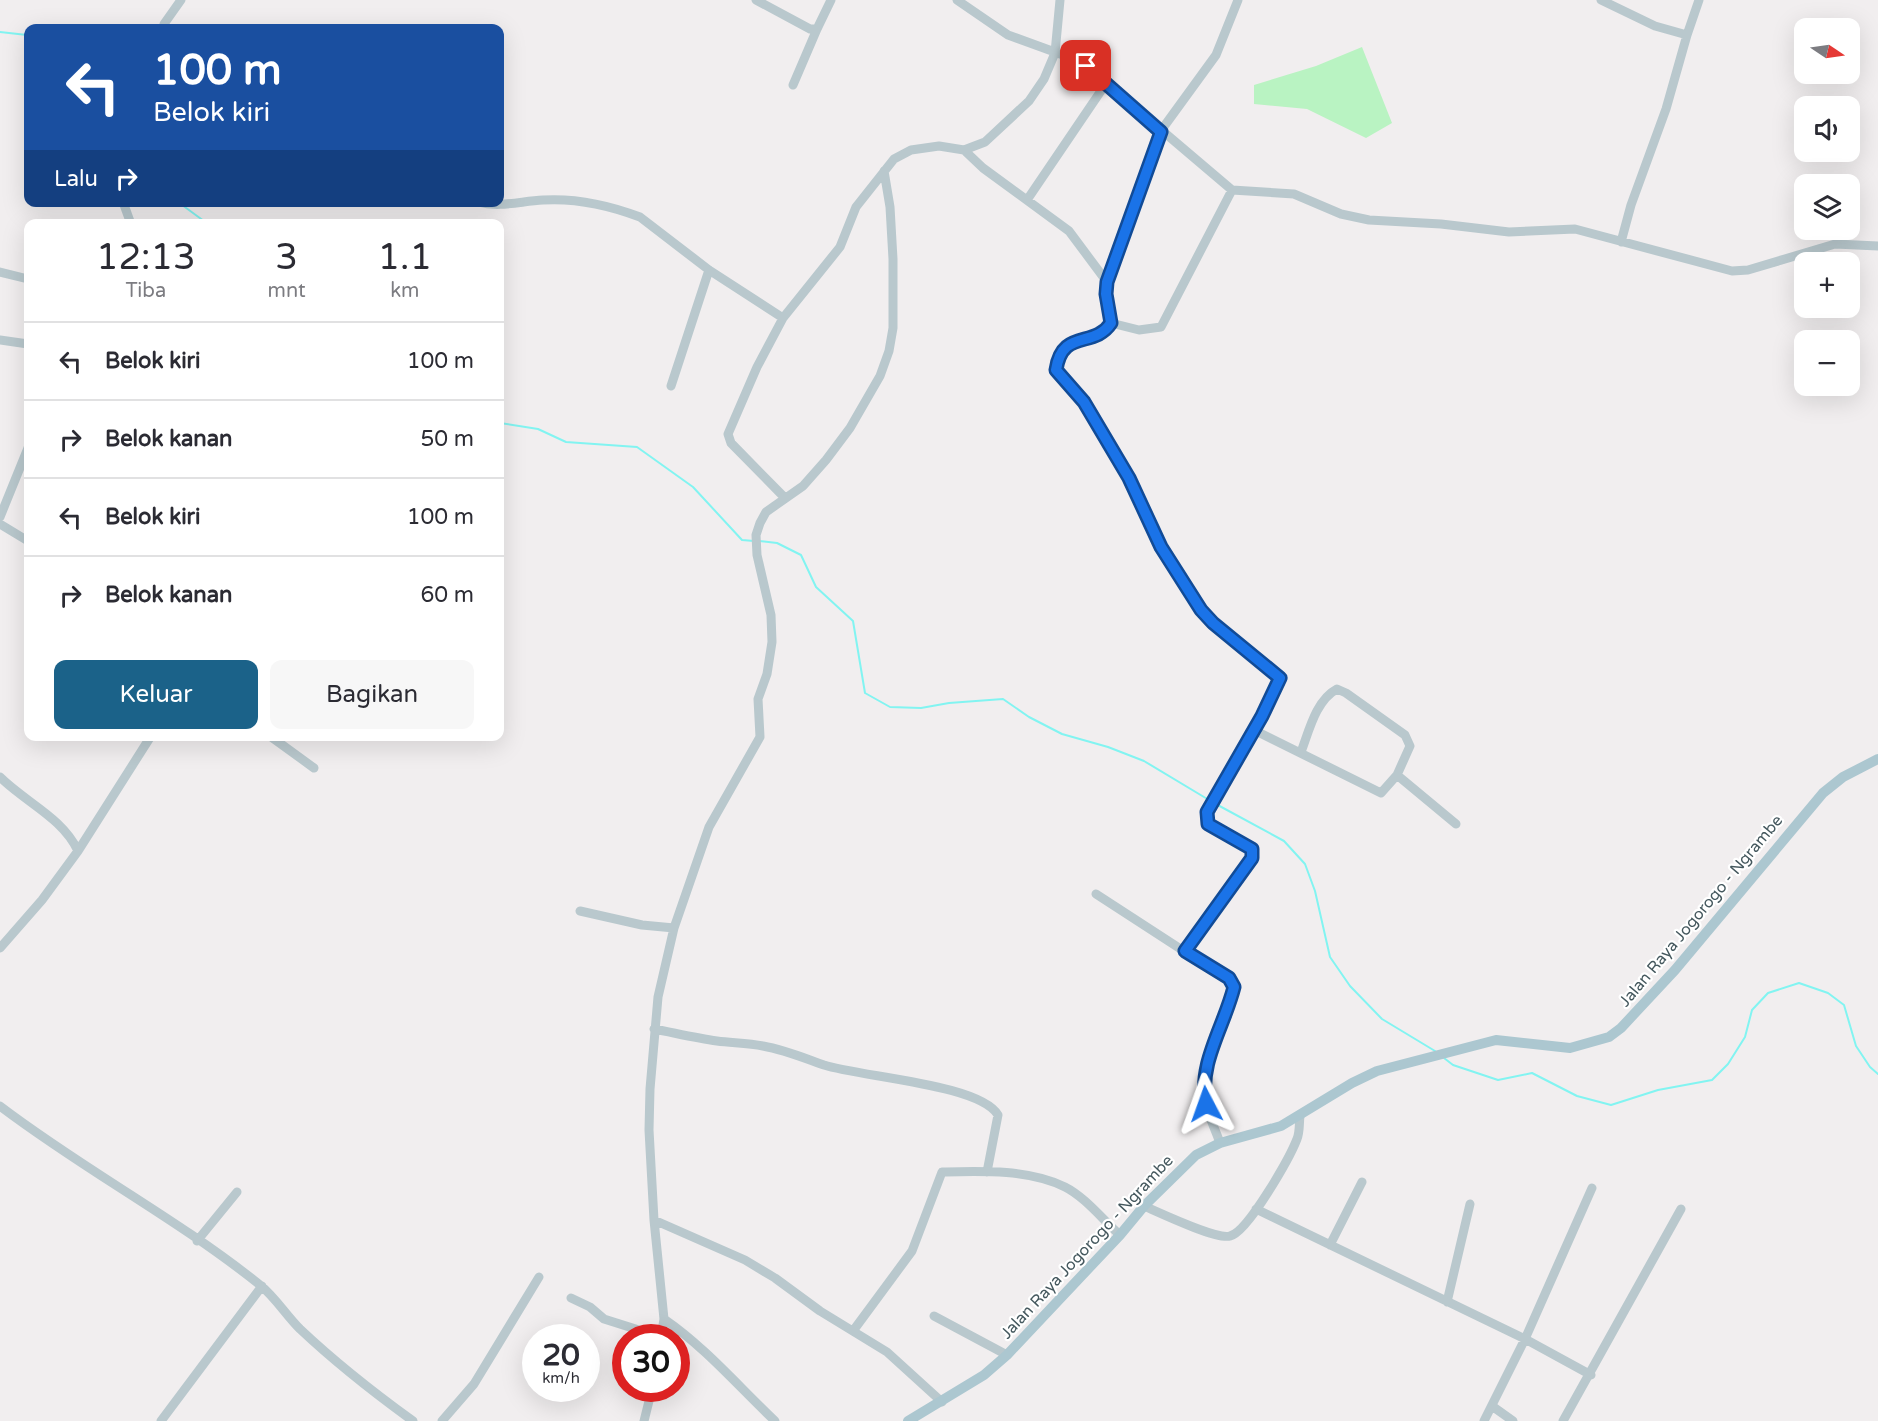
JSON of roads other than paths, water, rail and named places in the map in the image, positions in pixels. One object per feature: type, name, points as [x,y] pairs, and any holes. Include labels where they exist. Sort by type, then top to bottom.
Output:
[{"type":"main road","name":"Jalan Raya Jogorogo - Ngrambe","points":[[908,1421],[942,1402],[991,1369],[1007,1355],[1190,1159],[1221,1143],[1267,1132],[1300,1116],[1363,1077],[1417,1061],[1486,1042],[1508,1040],[1570,1048],[1609,1037],[1621,1028],[1675,970],[1823,793],[1844,777],[1878,759]]},
{"type":"street","points":[[164,24],[181,0]]},
{"type":"street","points":[[756,0],[810,29],[817,29]]},
{"type":"street","points":[[792,85],[831,0]]},
{"type":"street","points":[[957,0],[1008,35],[1074,59],[1107,82],[1161,132],[1232,190],[1294,194],[1341,214],[1369,220],[1441,224],[1509,232],[1575,229],[1732,271],[1748,270],[1835,244],[1878,246]]},
{"type":"street","points":[[964,150],[993,136],[1029,101],[1044,79],[1055,53],[1060,0]]},
{"type":"street","points":[[1111,323],[1106,294],[1107,282],[1161,132],[1216,55],[1238,0]]},
{"type":"street","points":[[1602,0],[1655,26],[1687,35]]},
{"type":"street","points":[[1621,243],[1631,205],[1666,109],[1699,0]]},
{"type":"street","points":[[1027,200],[1107,82]]},
{"type":"street","points":[[785,498],[731,443],[728,434],[757,366],[783,318],[840,247],[856,207],[894,159],[911,150],[939,146],[964,150],[983,168],[1069,231],[1107,282]]},
{"type":"street","points":[[663,1324],[649,1130],[654,1029],[674,928],[709,827],[760,736],[758,699],[767,674],[772,642],[771,615],[757,555],[756,536],[766,512],[803,486],[850,428],[880,376],[889,351],[893,328],[893,259],[890,207],[884,171]]},
{"type":"street","points":[[1111,323],[1139,330],[1161,327],[1232,190]]},
{"type":"street","points":[[504,204],[545,200],[616,208],[640,218],[710,270],[783,318]]},
{"type":"street","points":[[671,386],[710,270]]},
{"type":"street","points":[[0,272],[24,278]]},
{"type":"street","points":[[1111,323],[1100,334],[1066,346],[1058,356],[1056,370],[1090,412],[1129,478],[1161,547],[1201,610],[1247,651],[1280,675],[1280,681],[1213,799],[1206,817],[1212,828],[1252,849],[1252,858],[1185,951]]},
{"type":"street","points":[[0,340],[24,343]]},
{"type":"street","points":[[0,517],[24,458]]},
{"type":"street","points":[[0,524],[24,539]]},
{"type":"street","points":[[1254,730],[1381,793],[1397,776],[1410,741],[1405,735],[1337,689],[1327,696],[1301,752]]},
{"type":"street","points":[[0,948],[42,900],[78,851],[148,741]]},
{"type":"street","points":[[277,741],[314,768]]},
{"type":"street","points":[[1397,776],[1456,824]]},
{"type":"street","points":[[0,777],[73,839],[78,851]]},
{"type":"street","points":[[1096,894],[1229,978],[1234,987],[1203,1079],[1206,1104],[1221,1143]]},
{"type":"street","points":[[580,911],[642,925],[674,928]]},
{"type":"street","points":[[654,1029],[716,1041],[762,1045],[804,1056],[825,1065],[933,1087],[986,1102],[994,1107],[998,1115],[987,1172]]},
{"type":"street","points":[[0,1107],[63,1153],[126,1191],[262,1286],[297,1326],[345,1371],[413,1421]]},
{"type":"street","points":[[1144,1206],[1222,1236],[1239,1233],[1299,1137],[1300,1116]]},
{"type":"street","points":[[853,1331],[912,1251],[938,1176],[942,1172],[987,1172],[1031,1177],[1066,1187],[1120,1235]]},
{"type":"street","points":[[1330,1245],[1362,1182]]},
{"type":"street","points":[[1484,1421],[1525,1339],[1592,1188]]},
{"type":"street","points":[[197,1241],[237,1192]]},
{"type":"street","points":[[1447,1302],[1470,1204]]},
{"type":"street","points":[[1256,1209],[1525,1339],[1591,1375]]},
{"type":"street","points":[[1563,1421],[1591,1375],[1681,1209]]},
{"type":"street","points":[[654,1220],[745,1260],[888,1352],[942,1402]]},
{"type":"street","points":[[442,1421],[474,1384],[539,1277]]},
{"type":"street","points":[[160,1421],[262,1286]]},
{"type":"street","points":[[571,1298],[590,1307],[604,1318],[621,1324]]},
{"type":"street","points":[[934,1316],[1007,1355]]},
{"type":"street","points":[[664,1319],[718,1361],[745,1393],[775,1421]]},
{"type":"street","points":[[644,1421],[649,1402]]},
{"type":"street","points":[[1492,1406],[1513,1421]]},
{"type":"waterway","points":[[0,32],[24,35]]},
{"type":"waterway","points":[[185,207],[201,219]]},
{"type":"waterway","points":[[504,424],[538,429],[566,442],[637,447],[693,487],[742,540],[754,541]]},
{"type":"waterway","points":[[759,541],[777,543],[801,555],[816,587],[853,621],[865,693],[890,707],[921,708],[949,703],[1003,699],[1029,717],[1062,734],[1108,747],[1144,761],[1209,800]]},
{"type":"waterway","points":[[1214,803],[1284,841],[1305,864],[1315,891],[1330,957],[1350,986],[1382,1019],[1435,1051]]},
{"type":"waterway","points":[[1444,1058],[1453,1065],[1498,1080],[1532,1073],[1577,1096],[1611,1105],[1658,1090],[1712,1080],[1728,1064],[1745,1037],[1752,1010],[1768,993],[1799,983],[1828,993],[1844,1005],[1856,1046],[1870,1067],[1878,1074]]}]
